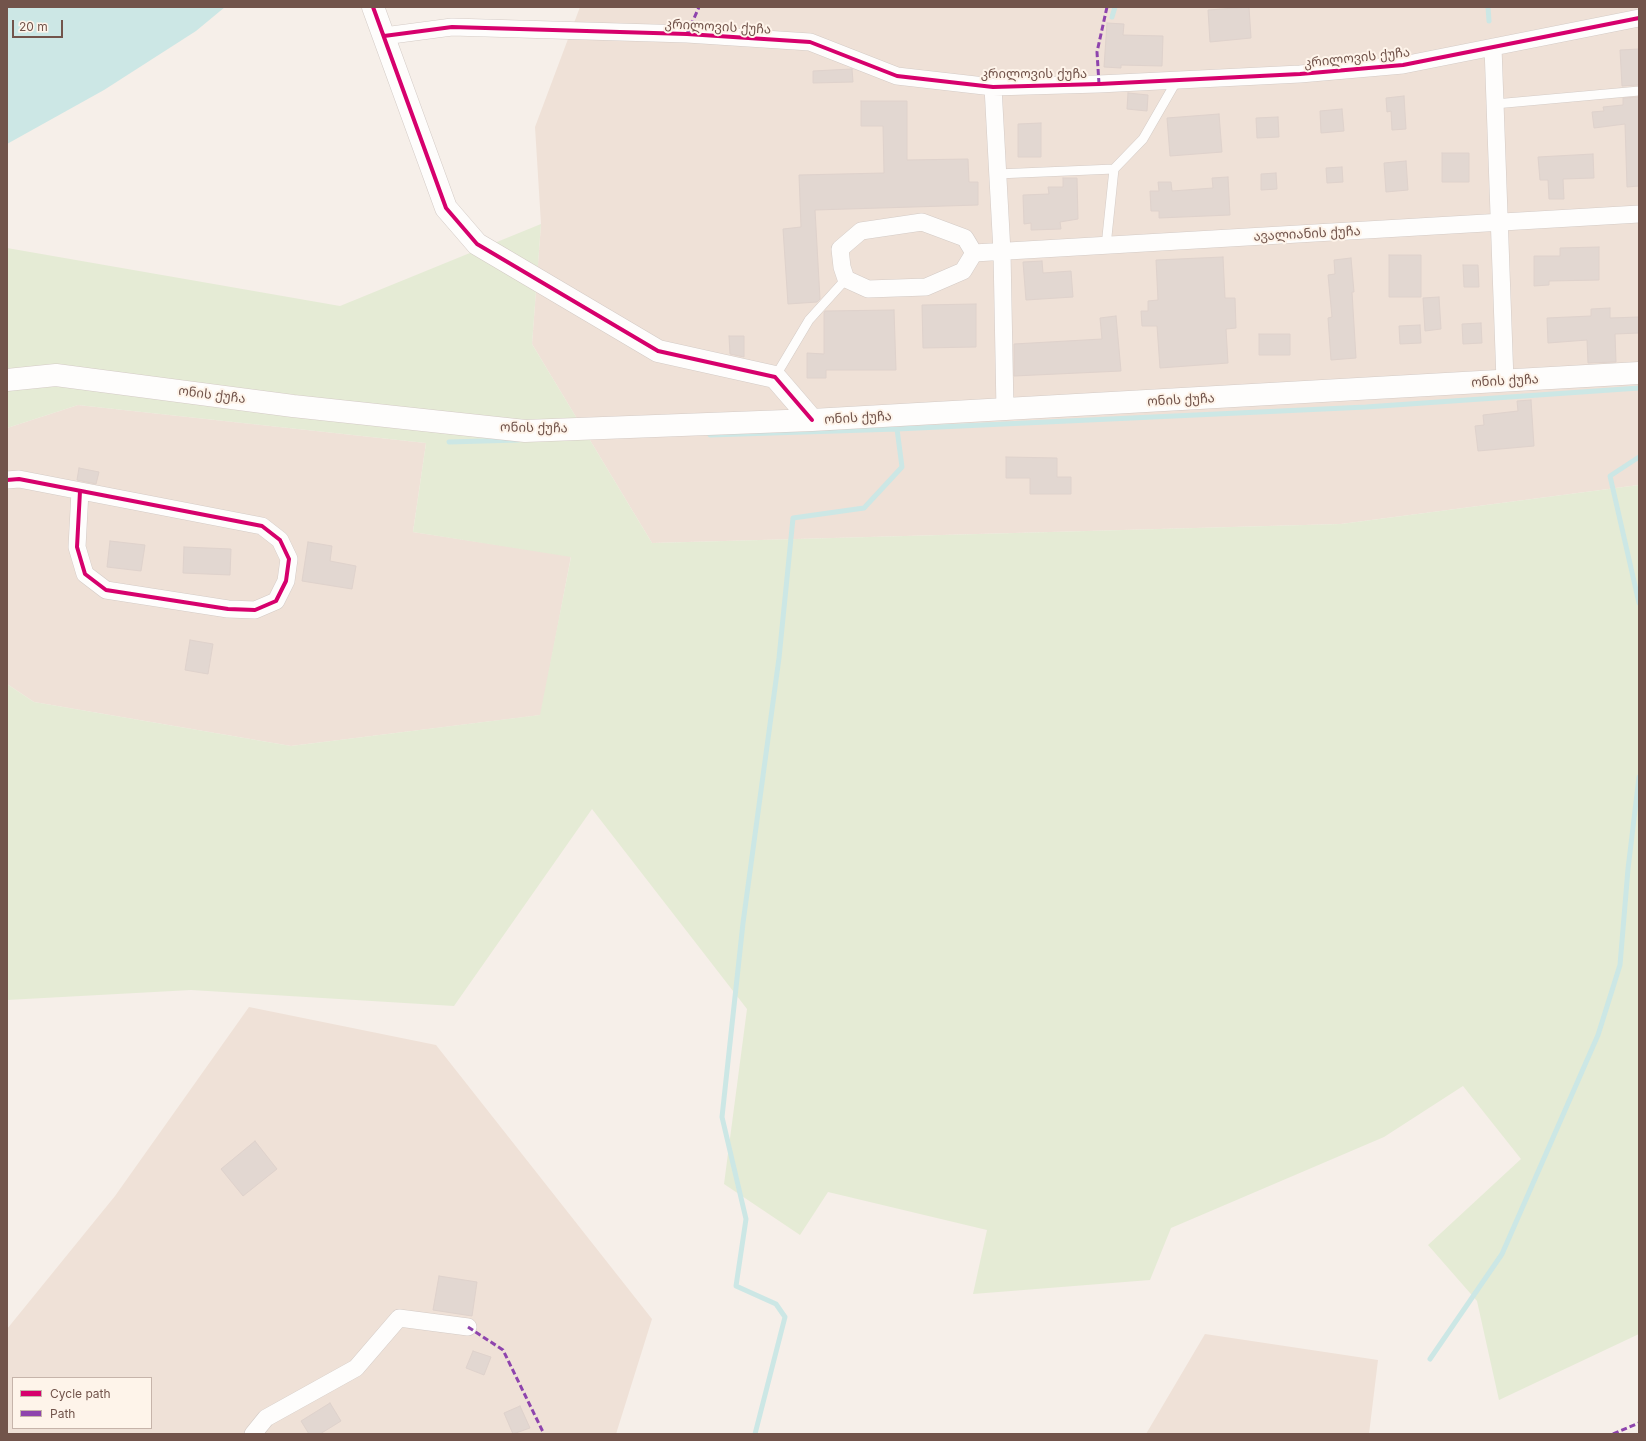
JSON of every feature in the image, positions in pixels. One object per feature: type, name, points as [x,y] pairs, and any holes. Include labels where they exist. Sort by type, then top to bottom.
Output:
[{"type":"main road","points":[[373,7],[446,208],[477,244],[658,351],[775,377],[812,420]]},
{"type":"main road","name":"ონის ქუჩა","points":[[7,380],[56,375],[293,406],[525,431],[812,420],[1005,410],[1639,373]]},
{"type":"street","name":"კრილოვის ქუჩა","points":[[384,36],[452,27],[687,34],[810,42],[897,76],[993,87],[1300,74],[1403,65],[1639,18]]},
{"type":"street","points":[[1493,47],[1505,381]]},
{"type":"street","points":[[993,87],[1002,252],[1005,410]]},
{"type":"street","name":"ავალიანის ქუჩა","points":[[974,253],[1639,214]]},
{"type":"street","points":[[922,222],[965,238],[974,253],[963,272],[926,287],[868,289],[846,279],[842,267],[840,250],[861,231],[922,222]]},
{"type":"street","points":[[7,480],[19,479],[262,526],[280,540],[289,559],[286,581],[276,601],[255,610],[228,608],[106,590],[85,574],[77,547],[80,491]]},
{"type":"street","points":[[253,1434],[266,1418],[356,1368],[399,1318],[468,1327]]},
{"type":"lane","points":[[1106,246],[1114,169],[1143,139],[1177,80]]},
{"type":"lane","points":[[1495,104],[1639,92]]},
{"type":"lane","points":[[997,174],[1114,169]]},
{"type":"lane","points":[[775,377],[809,320],[846,279]]},
{"type":"shaded area","points":[[580,7],[1639,7],[1639,485],[1341,524],[652,543],[532,344],[541,224],[535,127]]},
{"type":"shaded area","points":[[78,405],[426,443],[413,532],[571,556],[541,715],[291,746],[34,702],[7,684],[7,428]]},
{"type":"shaded area","points":[[249,1007],[436,1045],[652,1319],[616,1434],[7,1434],[7,1329],[115,1196]]},
{"type":"shaded area","points":[[1205,1334],[1378,1360],[1369,1434],[1146,1434]]},
{"type":"green space","points":[[541,224],[532,344],[652,543],[1341,524],[1639,485],[1639,1334],[1499,1400],[1477,1301],[1428,1245],[1521,1159],[1463,1086],[1384,1137],[1171,1228],[1150,1280],[973,1294],[987,1230],[828,1192],[800,1235],[724,1184],[747,1009],[592,809],[454,1006],[191,990],[7,1000],[7,684],[34,702],[291,746],[540,715],[571,557],[413,532],[426,443],[78,405],[7,428],[7,248],[340,306]]},
{"type":"water","points":[[7,7],[225,7],[196,31],[104,90],[7,144]]},
{"type":"building","points":[[1249,7],[1251,38],[1210,42],[1208,10]]},
{"type":"building","points":[[1107,23],[1124,24],[1123,35],[1163,36],[1162,66],[1121,65],[1121,68],[1104,67]]},
{"type":"building","points":[[1639,49],[1639,85],[1622,86],[1620,50]]},
{"type":"building","points":[[852,69],[853,82],[813,83],[813,71]]},
{"type":"building","points":[[1128,93],[1148,95],[1147,111],[1127,109]]},
{"type":"building","points":[[1404,96],[1406,129],[1392,130],[1391,111],[1387,112],[1386,98]]},
{"type":"building","points":[[1639,97],[1639,186],[1627,187],[1625,124],[1594,128],[1592,112],[1604,111],[1603,107],[1623,105],[1623,98]]},
{"type":"building","points":[[861,101],[907,101],[907,160],[968,159],[969,182],[978,182],[978,205],[815,210],[820,299],[817,302],[788,304],[783,229],[801,227],[799,175],[884,173],[883,126],[861,126]]},
{"type":"building","points":[[1342,109],[1344,131],[1321,133],[1320,111]]},
{"type":"building","points":[[1219,114],[1222,152],[1170,156],[1167,118]]},
{"type":"building","points":[[1278,117],[1279,137],[1257,138],[1256,118]]},
{"type":"building","points":[[1041,123],[1041,157],[1018,157],[1018,124]]},
{"type":"building","points":[[1442,153],[1469,153],[1469,182],[1442,182]]},
{"type":"building","points":[[1593,154],[1594,178],[1563,179],[1564,199],[1549,199],[1548,180],[1540,180],[1538,157]]},
{"type":"building","points":[[1406,161],[1408,190],[1386,192],[1384,163]]},
{"type":"building","points":[[1342,167],[1343,182],[1327,183],[1326,168]]},
{"type":"building","points":[[1276,173],[1277,189],[1261,190],[1261,174]]},
{"type":"building","points":[[1228,177],[1230,215],[1159,218],[1159,211],[1151,211],[1150,191],[1159,191],[1158,182],[1171,182],[1172,191],[1213,188],[1212,178]]},
{"type":"building","points":[[1063,178],[1077,178],[1078,219],[1060,222],[1061,229],[1031,230],[1031,223],[1024,224],[1023,195],[1049,194],[1048,187],[1063,187]]},
{"type":"building","points":[[1599,247],[1599,280],[1549,281],[1549,285],[1534,286],[1534,256],[1560,256],[1560,248]]},
{"type":"building","points":[[1389,255],[1421,255],[1421,297],[1389,297]]},
{"type":"building","points":[[1223,257],[1225,298],[1235,298],[1236,328],[1226,329],[1228,363],[1160,368],[1157,326],[1142,326],[1141,311],[1148,311],[1148,301],[1158,300],[1156,260]]},
{"type":"building","points":[[1351,258],[1354,292],[1352,292],[1356,358],[1331,360],[1328,318],[1332,317],[1328,275],[1335,274],[1334,260]]},
{"type":"building","points":[[1042,261],[1043,273],[1071,271],[1073,297],[1026,300],[1023,262]]},
{"type":"building","points":[[1463,265],[1478,265],[1479,287],[1464,287]]},
{"type":"building","points":[[1439,297],[1441,329],[1425,331],[1423,298]]},
{"type":"building","points":[[976,304],[976,347],[923,348],[922,305]]},
{"type":"building","points":[[1610,308],[1610,318],[1639,317],[1639,333],[1615,334],[1616,362],[1588,363],[1587,340],[1548,343],[1547,318],[1591,316],[1591,309]]},
{"type":"building","points":[[894,310],[896,370],[826,370],[826,378],[807,378],[807,353],[824,354],[825,311]]},
{"type":"building","points":[[1116,316],[1121,371],[1014,376],[1014,344],[1102,339],[1100,318]]},
{"type":"building","points":[[1481,323],[1482,343],[1463,344],[1462,324]]},
{"type":"building","points":[[1420,325],[1421,343],[1400,344],[1399,326]]},
{"type":"building","points":[[1259,334],[1290,334],[1290,355],[1259,355]]},
{"type":"building","points":[[729,336],[744,336],[744,357],[730,354]]},
{"type":"building","points":[[1531,400],[1534,446],[1478,451],[1475,426],[1484,425],[1483,415],[1518,411],[1517,401]]},
{"type":"building","points":[[1006,457],[1057,458],[1057,477],[1071,477],[1071,494],[1030,494],[1030,478],[1006,478]]},
{"type":"building","points":[[79,468],[99,472],[96,484],[77,480]]},
{"type":"building","points":[[110,541],[145,545],[141,571],[107,567]]},
{"type":"building","points":[[308,542],[332,546],[330,561],[356,566],[352,589],[302,581]]},
{"type":"building","points":[[184,547],[231,549],[230,575],[183,573]]},
{"type":"building","points":[[190,640],[213,644],[208,674],[185,670]]},
{"type":"building","points":[[255,1141],[277,1169],[243,1196],[221,1169]]},
{"type":"building","points":[[439,1276],[477,1282],[472,1316],[433,1310]]},
{"type":"building","points":[[473,1351],[491,1357],[484,1375],[466,1368]]},
{"type":"building","points":[[330,1403],[341,1421],[320,1434],[309,1434],[301,1421]]},
{"type":"building","points":[[520,1406],[530,1428],[513,1434],[504,1413]]},
{"type":"waterway","points":[[1112,17],[1115,7]]},
{"type":"waterway","points":[[1488,7],[1489,21]]},
{"type":"waterway","points":[[710,435],[897,429],[1366,407],[1639,388]]},
{"type":"waterway","points":[[755,1434],[785,1317],[776,1304],[736,1286],[746,1219],[722,1117],[743,923],[779,658],[793,518],[864,508],[902,467],[897,429]]},
{"type":"waterway","points":[[449,442],[518,440]]},
{"type":"waterway","points":[[1639,457],[1610,476],[1639,603]]},
{"type":"waterway","points":[[1430,1359],[1502,1254],[1598,1035],[1620,965],[1628,869],[1639,777]]},
{"type":"marked path","points":[[687,34],[699,7]]},
{"type":"marked path","points":[[1099,84],[1097,52],[1107,7]]},
{"type":"marked path","points":[[468,1327],[503,1350],[544,1434]]},
{"type":"marked path","points":[[1613,1434],[1639,1423]]},
{"type":"cycle path","points":[[373,7],[446,208],[477,244],[658,351],[775,377],[812,420]]},
{"type":"cycle path","points":[[384,36],[452,27],[687,34],[810,42],[897,76],[993,87],[1099,84],[1300,74],[1403,65],[1639,18]]},
{"type":"cycle path","points":[[7,480],[19,479],[262,526],[280,540],[289,559],[286,581],[276,601],[255,610],[228,609],[106,590],[85,574],[77,547],[80,491]]}]
